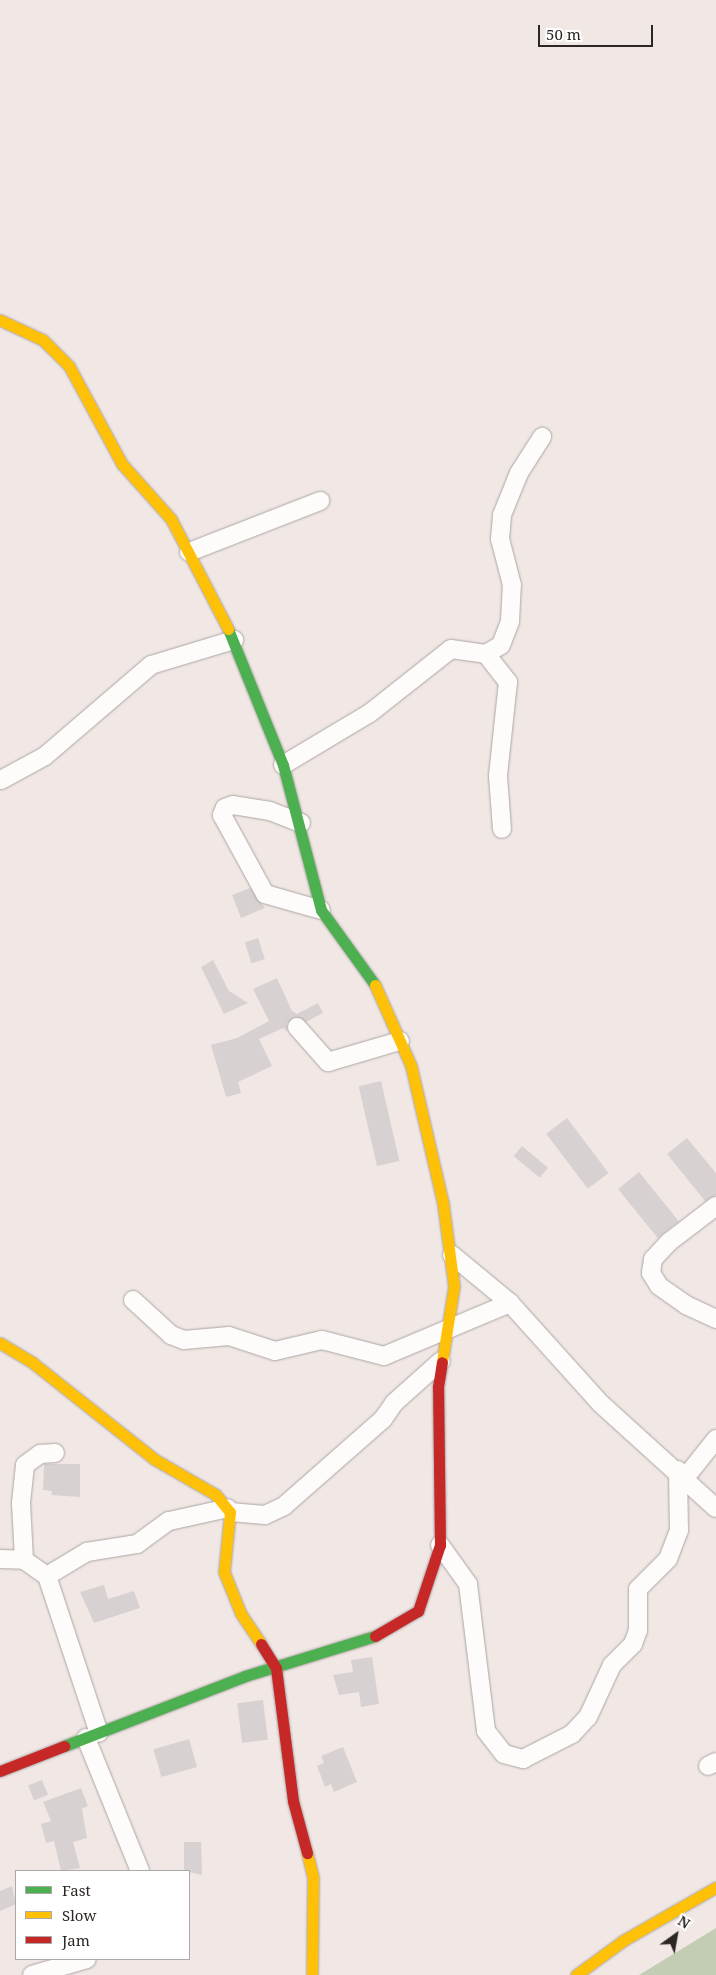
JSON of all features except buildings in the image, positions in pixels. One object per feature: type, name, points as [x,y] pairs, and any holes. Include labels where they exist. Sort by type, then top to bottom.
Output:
[{"type":"main road","points":[[0,320],[42,340],[69,366],[122,464],[160,502],[189,552],[234,640],[283,765],[301,823],[321,910],[376,988],[400,1041],[419,1095],[452,1255],[454,1286],[448,1330],[441,1361],[440,1545],[426,1596],[418,1611],[401,1625],[276,1668],[92,1735],[0,1771]]},
{"type":"main road","points":[[0,1343],[33,1363],[154,1459],[216,1495],[229,1510],[224,1572],[229,1592],[276,1668],[293,1801],[314,1877],[312,1975]]},
{"type":"main road","points":[[576,1975],[624,1940],[716,1886]]},
{"type":"street","points":[[283,765],[370,713],[451,649],[486,654],[501,644],[510,621],[512,575],[500,539],[502,515],[519,473],[542,437]]},
{"type":"street","points":[[189,552],[320,501]]},
{"type":"street","points":[[2,780],[45,756],[151,665],[234,640]]},
{"type":"street","points":[[486,654],[508,682],[498,776],[502,829]]},
{"type":"street","points":[[301,823],[270,811],[233,805],[225,808],[222,815],[269,898],[302,901],[321,910]]},
{"type":"street","points":[[298,1027],[328,1062],[400,1041]]},
{"type":"street","points":[[716,1206],[668,1242],[653,1259],[651,1273],[666,1291],[706,1318],[716,1319]]},
{"type":"street","points":[[452,1255],[510,1304],[600,1402],[682,1474],[716,1508]]},
{"type":"street","points":[[133,1300],[170,1335],[184,1340],[241,1337],[275,1351],[322,1340],[384,1356],[510,1304]]},
{"type":"street","points":[[47,1576],[87,1552],[137,1544],[169,1521],[229,1510],[264,1516],[284,1506],[383,1419],[394,1403],[441,1361]]},
{"type":"street","points":[[440,1545],[468,1584],[486,1731],[504,1754],[524,1759],[572,1734],[588,1717],[612,1665],[633,1644],[638,1630],[638,1589],[668,1559],[679,1530],[682,1474],[716,1440]]},
{"type":"street","points":[[24,1560],[21,1502],[25,1465],[40,1454],[55,1453]]},
{"type":"street","points":[[0,1558],[24,1560],[47,1576],[92,1735],[140,1870]]},
{"type":"street","points":[[32,1975],[84,1960]]},
{"type":"green space","points":[[716,1928],[716,1975],[639,1975]]},
{"type":"traffic: fast","points":[[228,629],[283,765],[321,910],[375,985]]},
{"type":"traffic: fast","points":[[64,1746],[245,1676],[375,1636]]},
{"type":"traffic: slow","points":[[0,320],[43,340],[69,366],[122,464],[171,519],[228,629]]},
{"type":"traffic: slow","points":[[375,985],[411,1066],[443,1204],[454,1286],[442,1362]]},
{"type":"traffic: slow","points":[[0,1343],[33,1363],[154,1459],[216,1495],[230,1512],[224,1572],[241,1614],[261,1644]]},
{"type":"traffic: slow","points":[[307,1853],[313,1877],[312,1975]]},
{"type":"traffic: slow","points":[[576,1975],[624,1940],[716,1887]]},
{"type":"traffic: jam","points":[[375,1636],[418,1611],[440,1545],[438,1387],[442,1362]]},
{"type":"traffic: jam","points":[[261,1644],[276,1668],[293,1801],[307,1853]]},
{"type":"traffic: jam","points":[[0,1771],[64,1746]]}]
